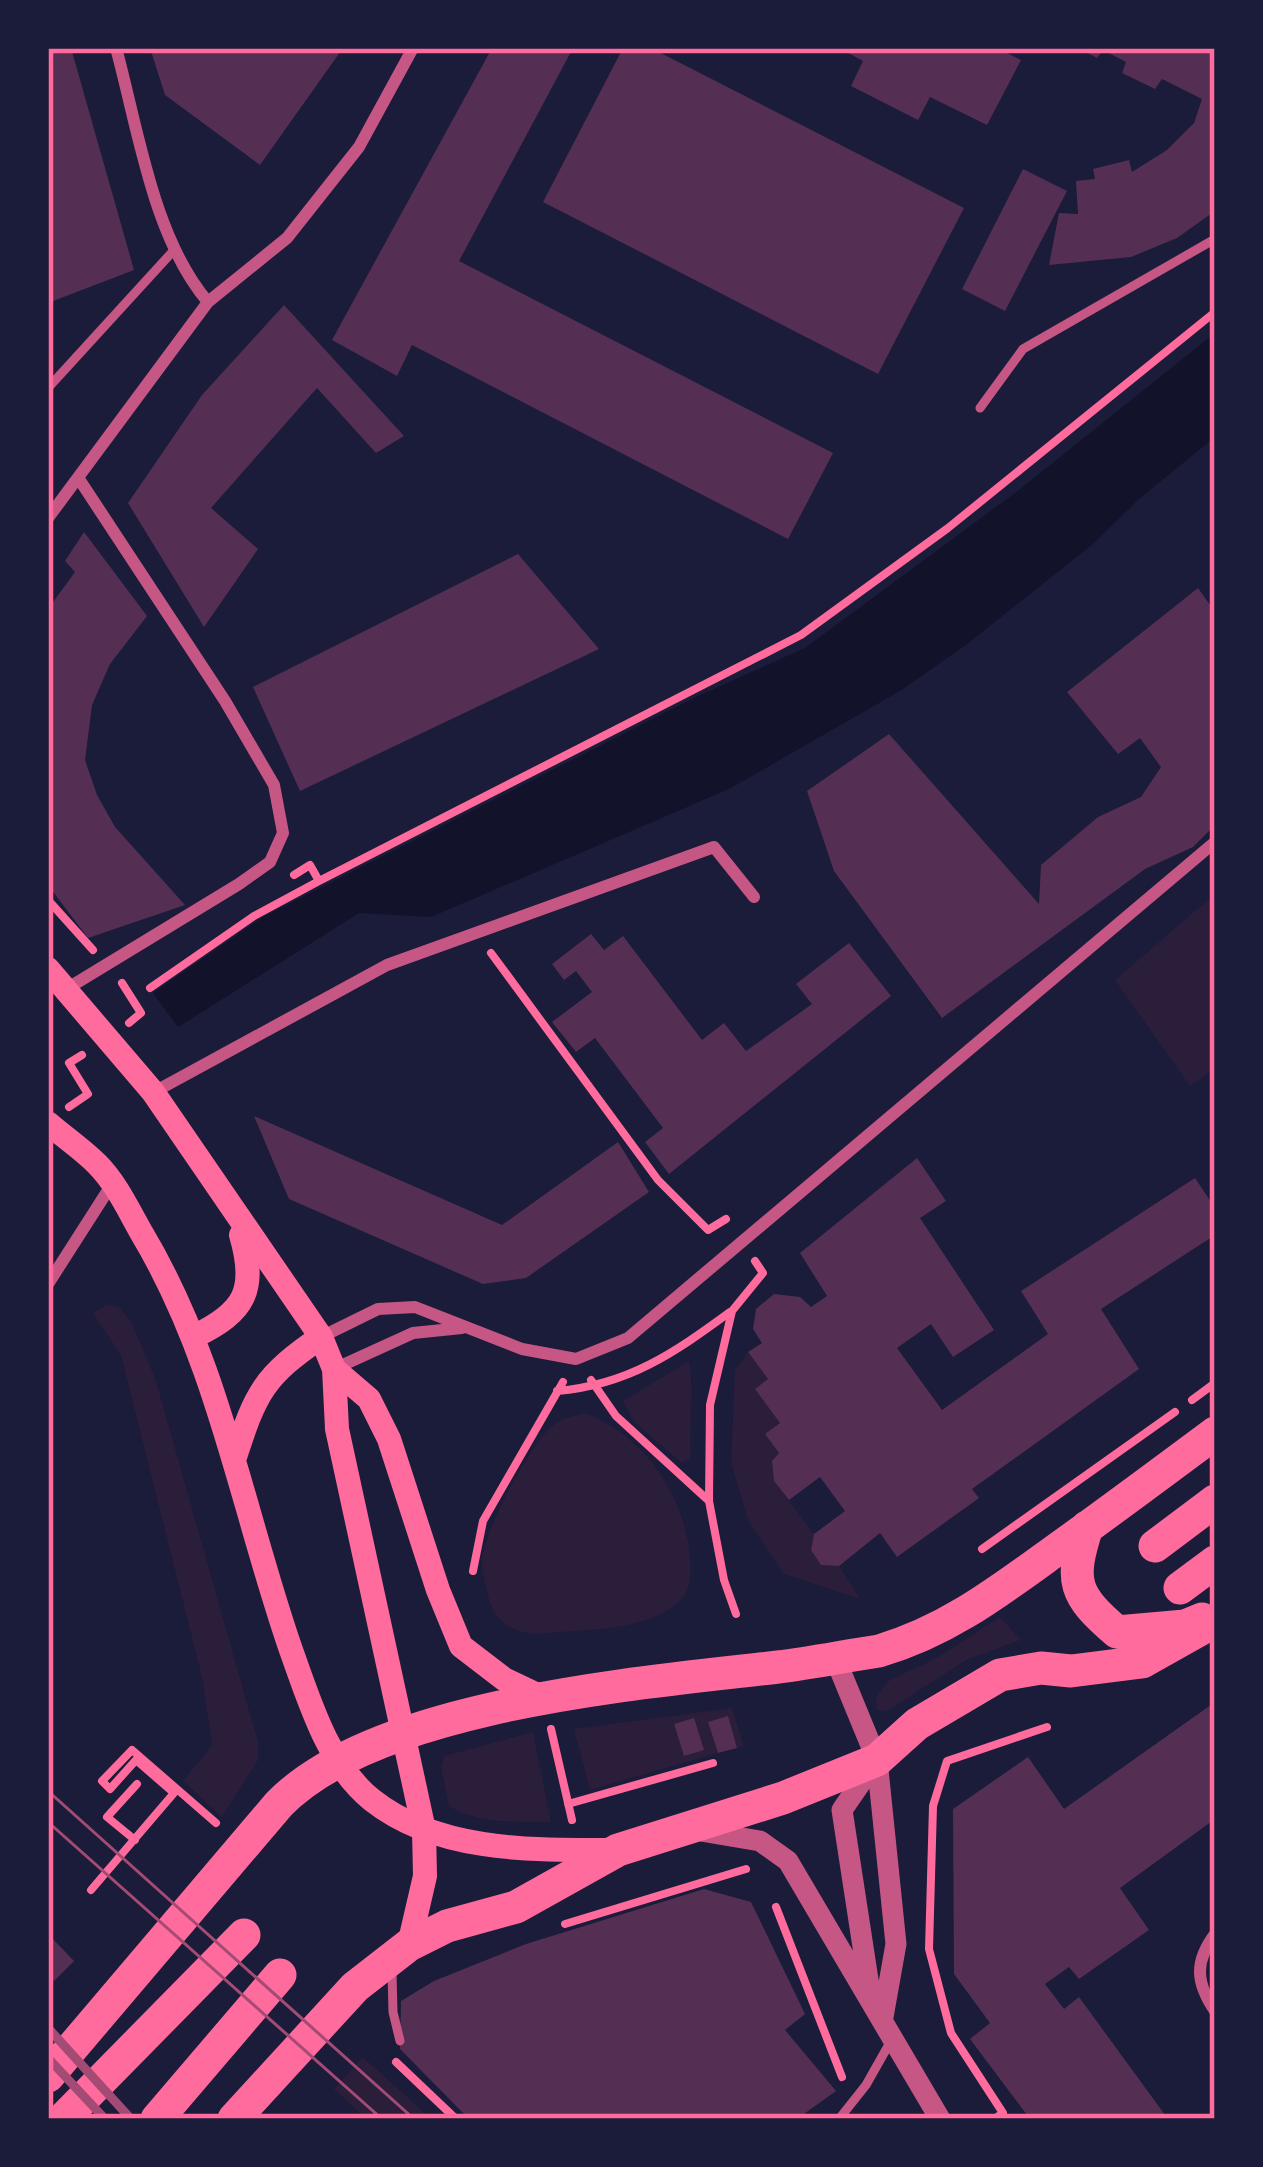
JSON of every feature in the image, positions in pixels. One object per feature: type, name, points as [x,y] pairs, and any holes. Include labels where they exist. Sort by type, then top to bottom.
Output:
[{"type":"highway","points":[[48,2076],[279,1804],[300,1783],[337,1760],[403,1734],[544,1698],[879,1651],[939,1629],[1088,1528],[1215,1433]]},
{"type":"highway","points":[[1155,1546],[1215,1501]]},
{"type":"highway","points":[[1088,1528],[1076,1575],[1084,1604],[1117,1632],[1185,1626],[1215,1617]]},
{"type":"highway","points":[[1180,1588],[1215,1562]]},
{"type":"highway","points":[[234,2119],[355,1987],[401,1950],[447,1926],[516,1906],[618,1850],[783,1798],[877,1760],[917,1724],[1000,1675],[1142,1662],[1215,1617]]},
{"type":"highway","points":[[63,2119],[244,1935]]},
{"type":"highway","points":[[157,2119],[280,1975]]},
{"type":"main road","points":[[48,969],[153,1092],[321,1336],[334,1369],[337,1429],[424,1830],[424,1876],[401,1950]]},
{"type":"main road","points":[[48,1123],[99,1166],[112,1184],[165,1273],[195,1336],[279,1614],[305,1690],[337,1760],[371,1799],[424,1830],[483,1844],[618,1850]]},
{"type":"main road","points":[[195,1336],[233,1315],[247,1289],[248,1259],[236,1215]]},
{"type":"main road","points":[[235,1457],[260,1389],[283,1363],[321,1336]]},
{"type":"main road","points":[[334,1369],[369,1400],[389,1439],[461,1646],[504,1679],[544,1698]]},
{"type":"street","points":[[116,48],[166,233],[194,286],[208,302]]},
{"type":"street","points":[[48,518],[208,302],[287,238],[358,147],[413,48]]},
{"type":"street","points":[[68,988],[270,862],[283,833],[274,785],[225,701],[79,479]]},
{"type":"street","points":[[321,1336],[384,1309],[415,1307],[522,1348],[577,1359],[628,1338],[1215,842]]},
{"type":"street","points":[[153,1092],[387,965],[714,848],[754,898]]},
{"type":"street","points":[[48,1283],[112,1184]]},
{"type":"street","points":[[334,1369],[413,1333],[463,1328]]},
{"type":"street","points":[[835,1658],[877,1760],[896,1944],[882,2018]]},
{"type":"street","points":[[877,1760],[842,1810],[882,2018]]},
{"type":"street","points":[[689,1829],[760,1841],[788,1861],[940,2119]]},
{"type":"street","points":[[1215,1934],[1201,1954],[1199,1987],[1215,2011]]},
{"type":"lane","points":[[980,408],[1023,349],[1215,239]]},
{"type":"lane","points":[[48,388],[175,250]]},
{"type":"lane","points":[[400,2042],[393,2012],[401,1950]]},
{"type":"lane","points":[[839,2119],[853,2105],[882,2018]]},
{"type":"path","points":[[150,988],[254,916],[801,634],[948,528],[1215,312]]},
{"type":"path","points":[[48,900],[122,982]]},
{"type":"path","points":[[476,932],[658,1180],[708,1230],[724,1218],[763,1273],[732,1311],[670,1355],[596,1388],[556,1391]]},
{"type":"path","points":[[732,1311],[710,1406],[709,1502],[724,1580],[736,1614]]},
{"type":"path","points":[[473,1571],[483,1522],[577,1359],[616,1416],[709,1502]]},
{"type":"path","points":[[982,1549],[1215,1383]]},
{"type":"path","points":[[544,1698],[578,1850]]},
{"type":"path","points":[[999,2116],[951,2033],[929,1948],[933,1807],[947,1761],[1047,1727]]},
{"type":"path","points":[[91,1890],[174,1793],[136,1760],[110,1789],[102,1781],[132,1750],[224,1831]]},
{"type":"path","points":[[568,1804],[713,1764]]},
{"type":"path","points":[[135,1840],[107,1817],[137,1784]]},
{"type":"path","points":[[544,1929],[764,1864]]},
{"type":"path","points":[[773,1895],[853,2105]]},
{"type":"path","points":[[439,2103],[456,2119]]},
{"type":"shaded area","points":[[1215,333],[1215,437],[1093,544],[900,691],[729,789],[431,917],[359,913],[178,1027],[153,993],[263,917],[696,697],[805,648],[1019,490]]},
{"type":"shaded area","points":[[1215,894],[1215,1068],[1190,1086],[1115,980]]},
{"type":"shaded area","points":[[107,1305],[119,1307],[132,1323],[156,1381],[258,1742],[258,1760],[222,1817],[183,1781],[212,1745],[202,1677],[121,1355],[93,1313]]},
{"type":"shaded area","points":[[748,1352],[768,1379],[756,1389],[780,1423],[765,1434],[779,1453],[772,1461],[774,1481],[814,1534],[811,1550],[821,1565],[839,1566],[860,1599],[784,1574],[748,1520],[731,1463],[735,1370]]},
{"type":"shaded area","points":[[689,1361],[691,1458],[682,1463],[634,1422],[623,1401]]},
{"type":"shaded area","points":[[585,1413],[626,1436],[671,1491],[687,1535],[688,1587],[683,1598],[665,1612],[630,1624],[535,1634],[516,1630],[496,1615],[489,1598],[482,1567],[485,1546],[509,1490],[542,1437],[559,1421]]},
{"type":"shaded area","points":[[1000,1617],[1021,1640],[968,1659],[887,1711],[877,1710],[876,1696],[890,1680],[935,1659]]},
{"type":"shaded area","points":[[732,1708],[744,1746],[737,1748],[728,1717],[709,1723],[718,1753],[590,1790],[574,1729]],"holes":[[[693,1719],[703,1750],[684,1756],[674,1725]]]},
{"type":"shaded area","points":[[533,1732],[551,1822],[485,1819],[449,1806],[441,1768],[444,1756]]},
{"type":"shaded area","points":[[363,2057],[430,2119],[366,2119],[334,2089]]},
{"type":"building","points":[[48,48],[71,48],[134,270],[48,303]]},
{"type":"building","points":[[150,48],[343,48],[260,165],[165,95]]},
{"type":"building","points":[[492,48],[573,48],[459,261],[833,453],[788,539],[412,345],[397,376],[332,340]]},
{"type":"building","points":[[623,48],[651,48],[964,208],[878,374],[543,202]]},
{"type":"building","points":[[839,48],[997,48],[1021,60],[987,125],[930,97],[918,120],[851,86],[863,61]]},
{"type":"building","points":[[1078,48],[1215,48],[1215,211],[1177,238],[1131,257],[1049,265],[1059,213],[1078,214],[1076,181],[1095,179],[1093,169],[1129,160],[1132,172],[1167,150],[1194,123],[1202,99],[1162,79],[1155,89],[1122,73],[1126,62],[1103,50],[1097,58]]},
{"type":"building","points":[[1023,169],[1067,191],[1005,311],[962,289]]},
{"type":"building","points":[[284,305],[404,436],[376,453],[317,388],[211,508],[258,549],[204,627],[128,503],[202,395]]},
{"type":"building","points":[[84,532],[147,616],[110,664],[92,705],[85,760],[115,827],[185,905],[88,938],[48,885],[48,609],[75,572],[65,561]]},
{"type":"building","points":[[518,554],[599,649],[300,791],[253,687]]},
{"type":"building","points":[[1198,588],[1215,612],[1215,825],[1193,847],[1145,869],[942,1018],[834,871],[807,791],[889,734],[1039,904],[1041,865],[1098,817],[1141,797],[1161,767],[1140,738],[1118,754],[1067,692]]},
{"type":"building","points":[[591,934],[604,950],[623,936],[702,1040],[724,1023],[746,1051],[812,1004],[796,984],[849,943],[891,996],[669,1174],[645,1142],[663,1128],[595,1038],[576,1052],[552,1022],[592,992],[576,971],[564,980],[552,964]]},
{"type":"building","points":[[254,1116],[502,1225],[618,1142],[649,1192],[526,1278],[483,1284],[289,1199]]},
{"type":"building","points":[[917,1158],[946,1201],[920,1218],[994,1330],[953,1357],[931,1324],[897,1348],[942,1410],[1048,1334],[1021,1291],[1195,1178],[1215,1208],[1215,1235],[1101,1309],[1139,1369],[972,1489],[979,1498],[897,1557],[880,1533],[839,1566],[821,1565],[811,1550],[814,1534],[845,1511],[820,1477],[789,1500],[774,1481],[772,1461],[779,1453],[765,1434],[780,1423],[755,1389],[768,1379],[748,1352],[762,1343],[753,1329],[756,1309],[774,1294],[800,1297],[811,1307],[827,1296],[800,1253]]},
{"type":"building","points":[[1215,1702],[1215,1819],[1120,1888],[1149,1930],[1079,1979],[1069,1967],[1045,1984],[1064,2009],[1079,1997],[1168,2119],[1030,2119],[970,2039],[990,2023],[954,1974],[953,1809],[1028,1757],[1064,1809]]},
{"type":"building","points":[[728,1716],[737,1748],[718,1753],[708,1722]]},
{"type":"building","points":[[694,1718],[704,1750],[684,1756],[674,1724]]},
{"type":"building","points":[[704,1889],[751,1902],[805,2014],[785,2030],[836,2091],[797,2119],[469,2119],[400,2049],[401,2001],[434,1981],[526,1944]]},
{"type":"building","points":[[48,1934],[74,1961],[54,1981],[48,1974]]},
{"type":"tram line","points":[[48,1791],[414,2119]]},
{"type":"tram line","points":[[48,1822],[382,2119]]},
{"type":"railway","points":[[48,2028],[131,2119]]},
{"type":"railway","points":[[48,2058],[105,2119]]}]
